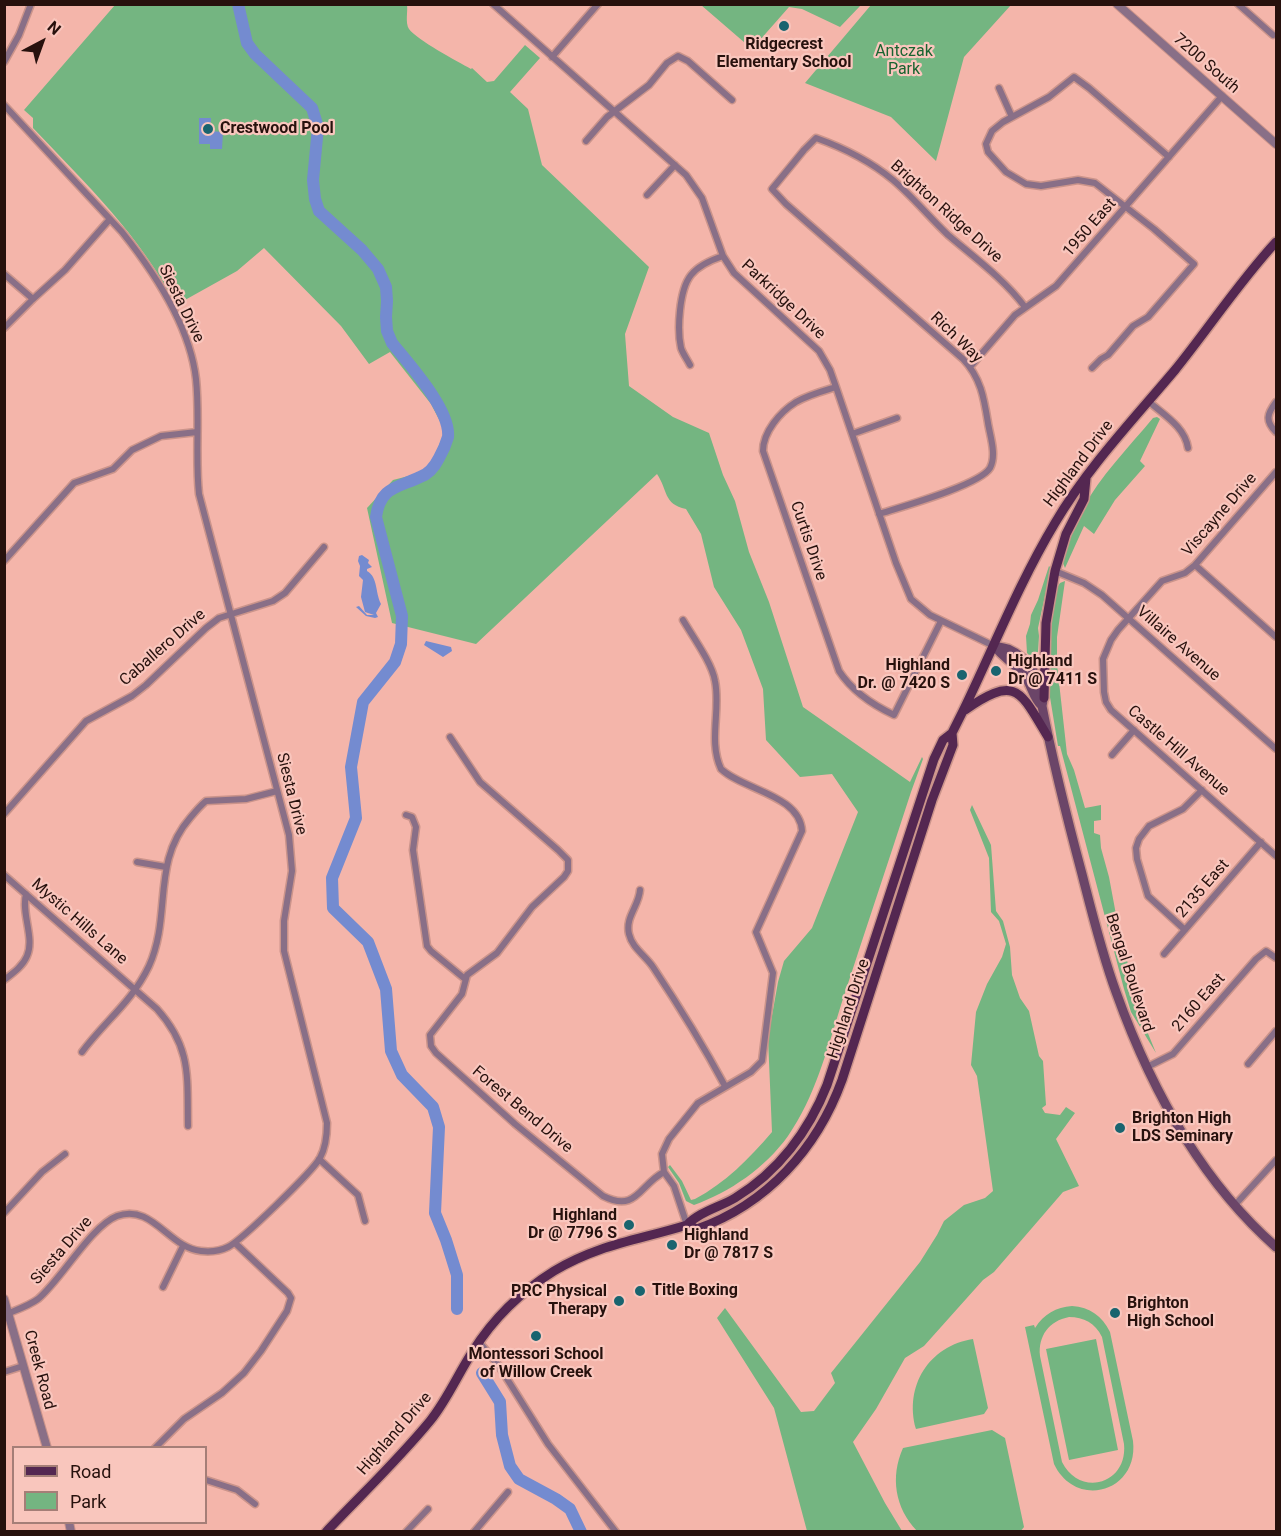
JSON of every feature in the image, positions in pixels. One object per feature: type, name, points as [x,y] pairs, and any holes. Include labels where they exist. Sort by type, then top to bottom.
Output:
[{"type":"main road","name":"Highland Drive","points":[[326,1532],[429,1422],[447,1397],[479,1342],[514,1301],[538,1282],[565,1265],[608,1245],[687,1225],[697,1229],[709,1225],[763,1193],[796,1162],[824,1122],[839,1087],[935,790],[952,745],[952,733],[1045,540],[1086,476],[1276,242]]},
{"type":"main road","points":[[1043,702],[1046,623],[1055,571],[1066,534],[1084,499],[1086,476]]},
{"type":"main road","name":"Bengal Boulevard","points":[[994,646],[1024,675],[1036,700],[1043,702],[1048,737],[1076,851],[1115,990],[1135,1041],[1196,1156],[1234,1206],[1276,1247]]},
{"type":"main road","points":[[963,711],[994,692],[1011,691],[1022,696],[1048,737]]},
{"type":"street","points":[[4,62],[20,34],[31,4]]},
{"type":"street","name":"Parkridge Drive","points":[[493,4],[686,176],[702,198],[723,256],[734,273],[819,351],[830,370],[896,563],[911,599],[924,611],[941,621],[994,646]]},
{"type":"street","points":[[552,57],[598,4]]},
{"type":"street","name":"7200 South","points":[[1117,4],[1276,144]]},
{"type":"street","points":[[1238,4],[1273,35]]},
{"type":"street","points":[[586,141],[614,111],[649,85],[667,63],[678,56],[732,100]]},
{"type":"street","points":[[1092,368],[1108,355],[1134,326],[1148,317],[1194,264],[1102,188],[1086,180],[1041,186],[1026,184],[1006,172],[987,152],[988,137],[1003,122],[1037,105],[1074,77],[1169,157]]},
{"type":"street","points":[[999,88],[1012,117]]},
{"type":"street","name":"1950 East","points":[[970,367],[1010,320],[1056,286],[1222,96]]},
{"type":"street","name":"Siesta Drive","points":[[4,105],[122,232],[151,271],[187,342],[196,380],[196,471],[199,494],[277,791],[291,853],[290,886],[284,921],[284,951],[327,1123],[327,1140],[319,1159],[305,1176],[235,1243],[212,1251],[193,1250],[146,1217],[124,1214],[114,1217],[106,1222],[37,1299],[9,1313]]},
{"type":"street","name":"Brighton Ridge Drive","points":[[784,172],[816,138],[834,144],[861,158],[893,180],[946,232],[1006,285],[1025,307]]},
{"type":"street","points":[[647,195],[675,165]]},
{"type":"street","name":"Rich Way","points":[[784,172],[772,189],[970,367],[983,394],[993,451],[990,468],[976,480],[879,514]]},
{"type":"street","points":[[4,328],[65,270],[110,219]]},
{"type":"street","points":[[690,364],[682,350],[680,338],[683,291],[696,270],[723,256]]},
{"type":"street","points":[[4,274],[33,299]]},
{"type":"street","name":"Curtis Drive","points":[[836,387],[801,399],[787,410],[765,436],[763,451],[839,671],[856,691],[881,709],[894,715],[941,621]]},
{"type":"street","points":[[1148,401],[1182,430],[1187,438],[1188,448]]},
{"type":"street","points":[[1276,402],[1268,414],[1269,425],[1276,432]]},
{"type":"street","points":[[852,434],[897,418]]},
{"type":"street","points":[[4,561],[74,483],[113,469],[132,450],[144,443],[161,436],[196,432]]},
{"type":"street","name":"Viscayne Drive","points":[[1128,618],[1162,581],[1185,573],[1195,565],[1276,472]]},
{"type":"street","name":"Caballero Drive","points":[[4,814],[86,721],[132,696],[219,618],[273,601],[285,593],[324,547]]},
{"type":"street","points":[[1195,565],[1276,637]]},
{"type":"street","name":"Villaire Avenue","points":[[1055,571],[1094,589],[1276,749]]},
{"type":"street","name":"Castle Hill Avenue","points":[[1128,618],[1118,630],[1103,659],[1106,702],[1111,710],[1276,856]]},
{"type":"street","points":[[683,620],[715,681],[714,737],[716,755],[721,769],[790,807],[797,814],[801,825],[799,838],[756,932],[773,973],[764,1056],[757,1068],[698,1103],[669,1139],[662,1154],[664,1172],[674,1186],[687,1225]]},
{"type":"street","points":[[1112,755],[1134,730]]},
{"type":"street","name":"Forest Bend Drive","points":[[450,736],[480,782],[558,849],[568,860],[569,866],[564,878],[532,907],[497,953],[473,969],[465,979],[462,994],[430,1035],[431,1046],[515,1124],[603,1196],[621,1203],[629,1201],[664,1172]]},
{"type":"street","points":[[1185,930],[1148,896],[1136,848],[1139,839],[1149,826],[1183,809],[1202,790]]},
{"type":"street","points":[[82,1052],[94,1035],[121,1010],[136,990],[149,964],[157,942],[166,867],[170,849],[178,833],[203,804],[210,800],[246,799],[277,791]]},
{"type":"street","points":[[406,815],[412,817],[416,827],[413,850],[427,946],[465,979]]},
{"type":"street","name":"2135 East","points":[[1164,954],[1262,843]]},
{"type":"street","points":[[138,862],[166,867]]},
{"type":"street","name":"Mystic Hills Lane","points":[[4,875],[136,990],[169,1022],[184,1052],[187,1069],[188,1126]]},
{"type":"street","points":[[640,890],[639,898],[628,922],[628,932],[632,942],[650,962],[691,1024],[725,1086]]},
{"type":"street","points":[[4,980],[23,963],[29,951],[24,908],[26,894]]},
{"type":"street","name":"2160 East","points":[[1147,1066],[1173,1054],[1256,959],[1266,951],[1276,958]]},
{"type":"street","points":[[1248,1064],[1276,1031]]},
{"type":"street","points":[[1270,1038],[1276,1043]]},
{"type":"street","points":[[4,1213],[42,1172],[65,1154]]},
{"type":"street","points":[[319,1159],[358,1195],[365,1221]]},
{"type":"street","points":[[1234,1206],[1276,1160]]},
{"type":"street","points":[[157,1445],[184,1419],[234,1383],[255,1360],[287,1311],[291,1298],[288,1293],[235,1243]]},
{"type":"street","points":[[163,1287],[183,1245]]},
{"type":"street","name":"Creek Road","points":[[4,1299],[46,1446]]},
{"type":"street","points":[[479,1342],[499,1366],[548,1444],[615,1532]]},
{"type":"street","points":[[4,1372],[23,1366]]},
{"type":"street","points":[[207,1480],[237,1490],[255,1504]]},
{"type":"street","points":[[474,1532],[508,1492]]},
{"type":"street","points":[[406,1532],[428,1509]]},
{"type":"green space","points":[[115,5],[407,5],[407,24],[413,34],[472,68],[487,82],[494,81],[525,45],[540,58],[510,92],[528,109],[542,165],[649,267],[625,334],[629,386],[673,417],[709,433],[723,475],[735,501],[749,552],[769,602],[803,707],[910,782],[922,757],[825,1056],[806,1105],[779,1148],[746,1178],[721,1193],[694,1205],[686,1201],[679,1183],[668,1167],[670,1165],[682,1181],[691,1200],[695,1199],[736,1170],[772,1132],[768,1038],[778,982],[784,961],[812,928],[858,812],[832,774],[800,777],[766,740],[763,689],[741,630],[714,587],[701,534],[686,509],[673,504],[667,496],[657,474],[476,644],[392,623],[367,508],[393,480],[428,471],[445,431],[431,404],[390,352],[369,364],[341,326],[264,248],[237,271],[176,305],[146,255],[129,233],[33,128],[33,118],[24,110]]},
{"type":"green space","points":[[701,5],[861,5],[840,27],[802,9],[789,7],[752,49]]},
{"type":"green space","name":"Antczak Park","points":[[871,5],[1011,5],[964,57],[936,161],[891,117],[805,83]]},
{"type":"green space","points":[[1153,418],[1160,419],[1140,461],[1145,466],[1115,500],[1094,534],[1084,526],[1065,568],[1062,561],[1068,542],[1089,497],[1115,462]]},
{"type":"green space","points":[[1049,566],[1051,568],[1038,628],[1038,652],[1031,657],[1027,653],[1026,636],[1031,615]]},
{"type":"green space","points":[[1065,581],[1057,637],[1057,664],[1067,754],[1085,808],[1101,805],[1101,820],[1094,821],[1094,833],[1100,835],[1120,936],[1147,1031],[1156,1053],[1131,1012],[1060,746],[1058,746],[1048,685],[1049,625],[1056,589],[1060,583]]},
{"type":"green space","points":[[972,805],[991,845],[996,911],[1003,921],[1010,947],[1012,975],[1020,998],[1029,1011],[1039,1056],[1043,1061],[1046,1105],[1042,1108],[1045,1113],[1060,1115],[1066,1107],[1075,1113],[1056,1139],[1079,1186],[1063,1192],[994,1272],[983,1280],[924,1346],[905,1358],[876,1409],[853,1442],[902,1531],[807,1531],[774,1408],[717,1318],[725,1308],[801,1412],[814,1411],[835,1383],[831,1373],[920,1262],[944,1221],[964,1205],[985,1198],[993,1191],[977,1076],[971,1065],[976,1012],[1006,944],[999,921],[991,912],[989,858],[970,810]]},
{"type":"green space","points":[[1066,1307],[1090,1310],[1103,1321],[1110,1332],[1133,1441],[1132,1459],[1126,1473],[1116,1483],[1104,1489],[1090,1490],[1076,1487],[1064,1478],[1054,1464],[1025,1327],[1034,1325],[1035,1328],[1046,1315]],"holes":[[[1074,1317],[1092,1325],[1102,1337],[1124,1444],[1119,1469],[1111,1477],[1101,1482],[1091,1483],[1080,1480],[1070,1473],[1062,1462],[1040,1356],[1041,1342],[1046,1330],[1062,1319]]]},
{"type":"green space","points":[[973,1339],[988,1408],[984,1414],[916,1429],[913,1413],[914,1398],[917,1383],[924,1370],[932,1359],[944,1350],[957,1343]]},
{"type":"green space","points":[[1096,1339],[1118,1450],[1069,1460],[1046,1349]]},
{"type":"green space","points":[[992,1430],[1005,1438],[1024,1527],[1020,1532],[917,1531],[904,1512],[897,1492],[897,1470],[903,1448]]},
{"type":"water","points":[[199,118],[211,118],[210,131],[223,132],[222,149],[210,149],[210,144],[199,144]]},
{"type":"water","points":[[362,555],[369,560],[368,563],[372,567],[367,571],[375,581],[381,604],[376,613],[378,617],[375,618],[366,616],[356,607],[359,606],[367,615],[374,615],[365,612],[361,597],[363,580],[359,576],[358,561],[359,556]]},
{"type":"water","points":[[426,641],[451,647],[452,651],[443,657],[424,645]]},
{"type":"waterway","points":[[238,4],[247,43],[255,54],[312,108],[318,127],[313,180],[319,211],[362,250],[378,269],[386,287],[387,331],[392,343],[427,387],[443,414],[447,426],[448,437],[431,469],[423,476],[391,490],[381,500],[378,507],[376,517],[402,616],[401,644],[395,662],[363,702],[351,767],[356,818],[332,878],[333,908],[368,942],[386,989],[391,1051],[402,1075],[433,1107],[439,1127],[435,1213],[457,1275],[457,1309]]},
{"type":"waterway","points":[[482,1373],[500,1402],[502,1435],[510,1466],[519,1479],[570,1509],[581,1532]]},
{"type":"place","name":"Ridgecrest Elementary School","points":[[784,26]]},
{"type":"place","name":"Crestwood Pool","points":[[208,129]]},
{"type":"place","name":"Highland Dr @ 7411 S","points":[[996,671]]},
{"type":"place","name":"Highland Dr. @ 7420 S","points":[[962,675]]},
{"type":"place","name":"Brighton High LDS Seminary","points":[[1120,1128]]},
{"type":"place","name":"Highland Dr @ 7796 S","points":[[629,1225]]},
{"type":"place","name":"Highland Dr @ 7817 S","points":[[672,1245]]},
{"type":"place","name":"Title Boxing","points":[[640,1291]]},
{"type":"place","name":"PRC Physical Therapy","points":[[619,1301]]},
{"type":"place","name":"Brighton High School","points":[[1115,1313]]},
{"type":"place","name":"Montessori School of Willow Creek","points":[[536,1336]]}]
